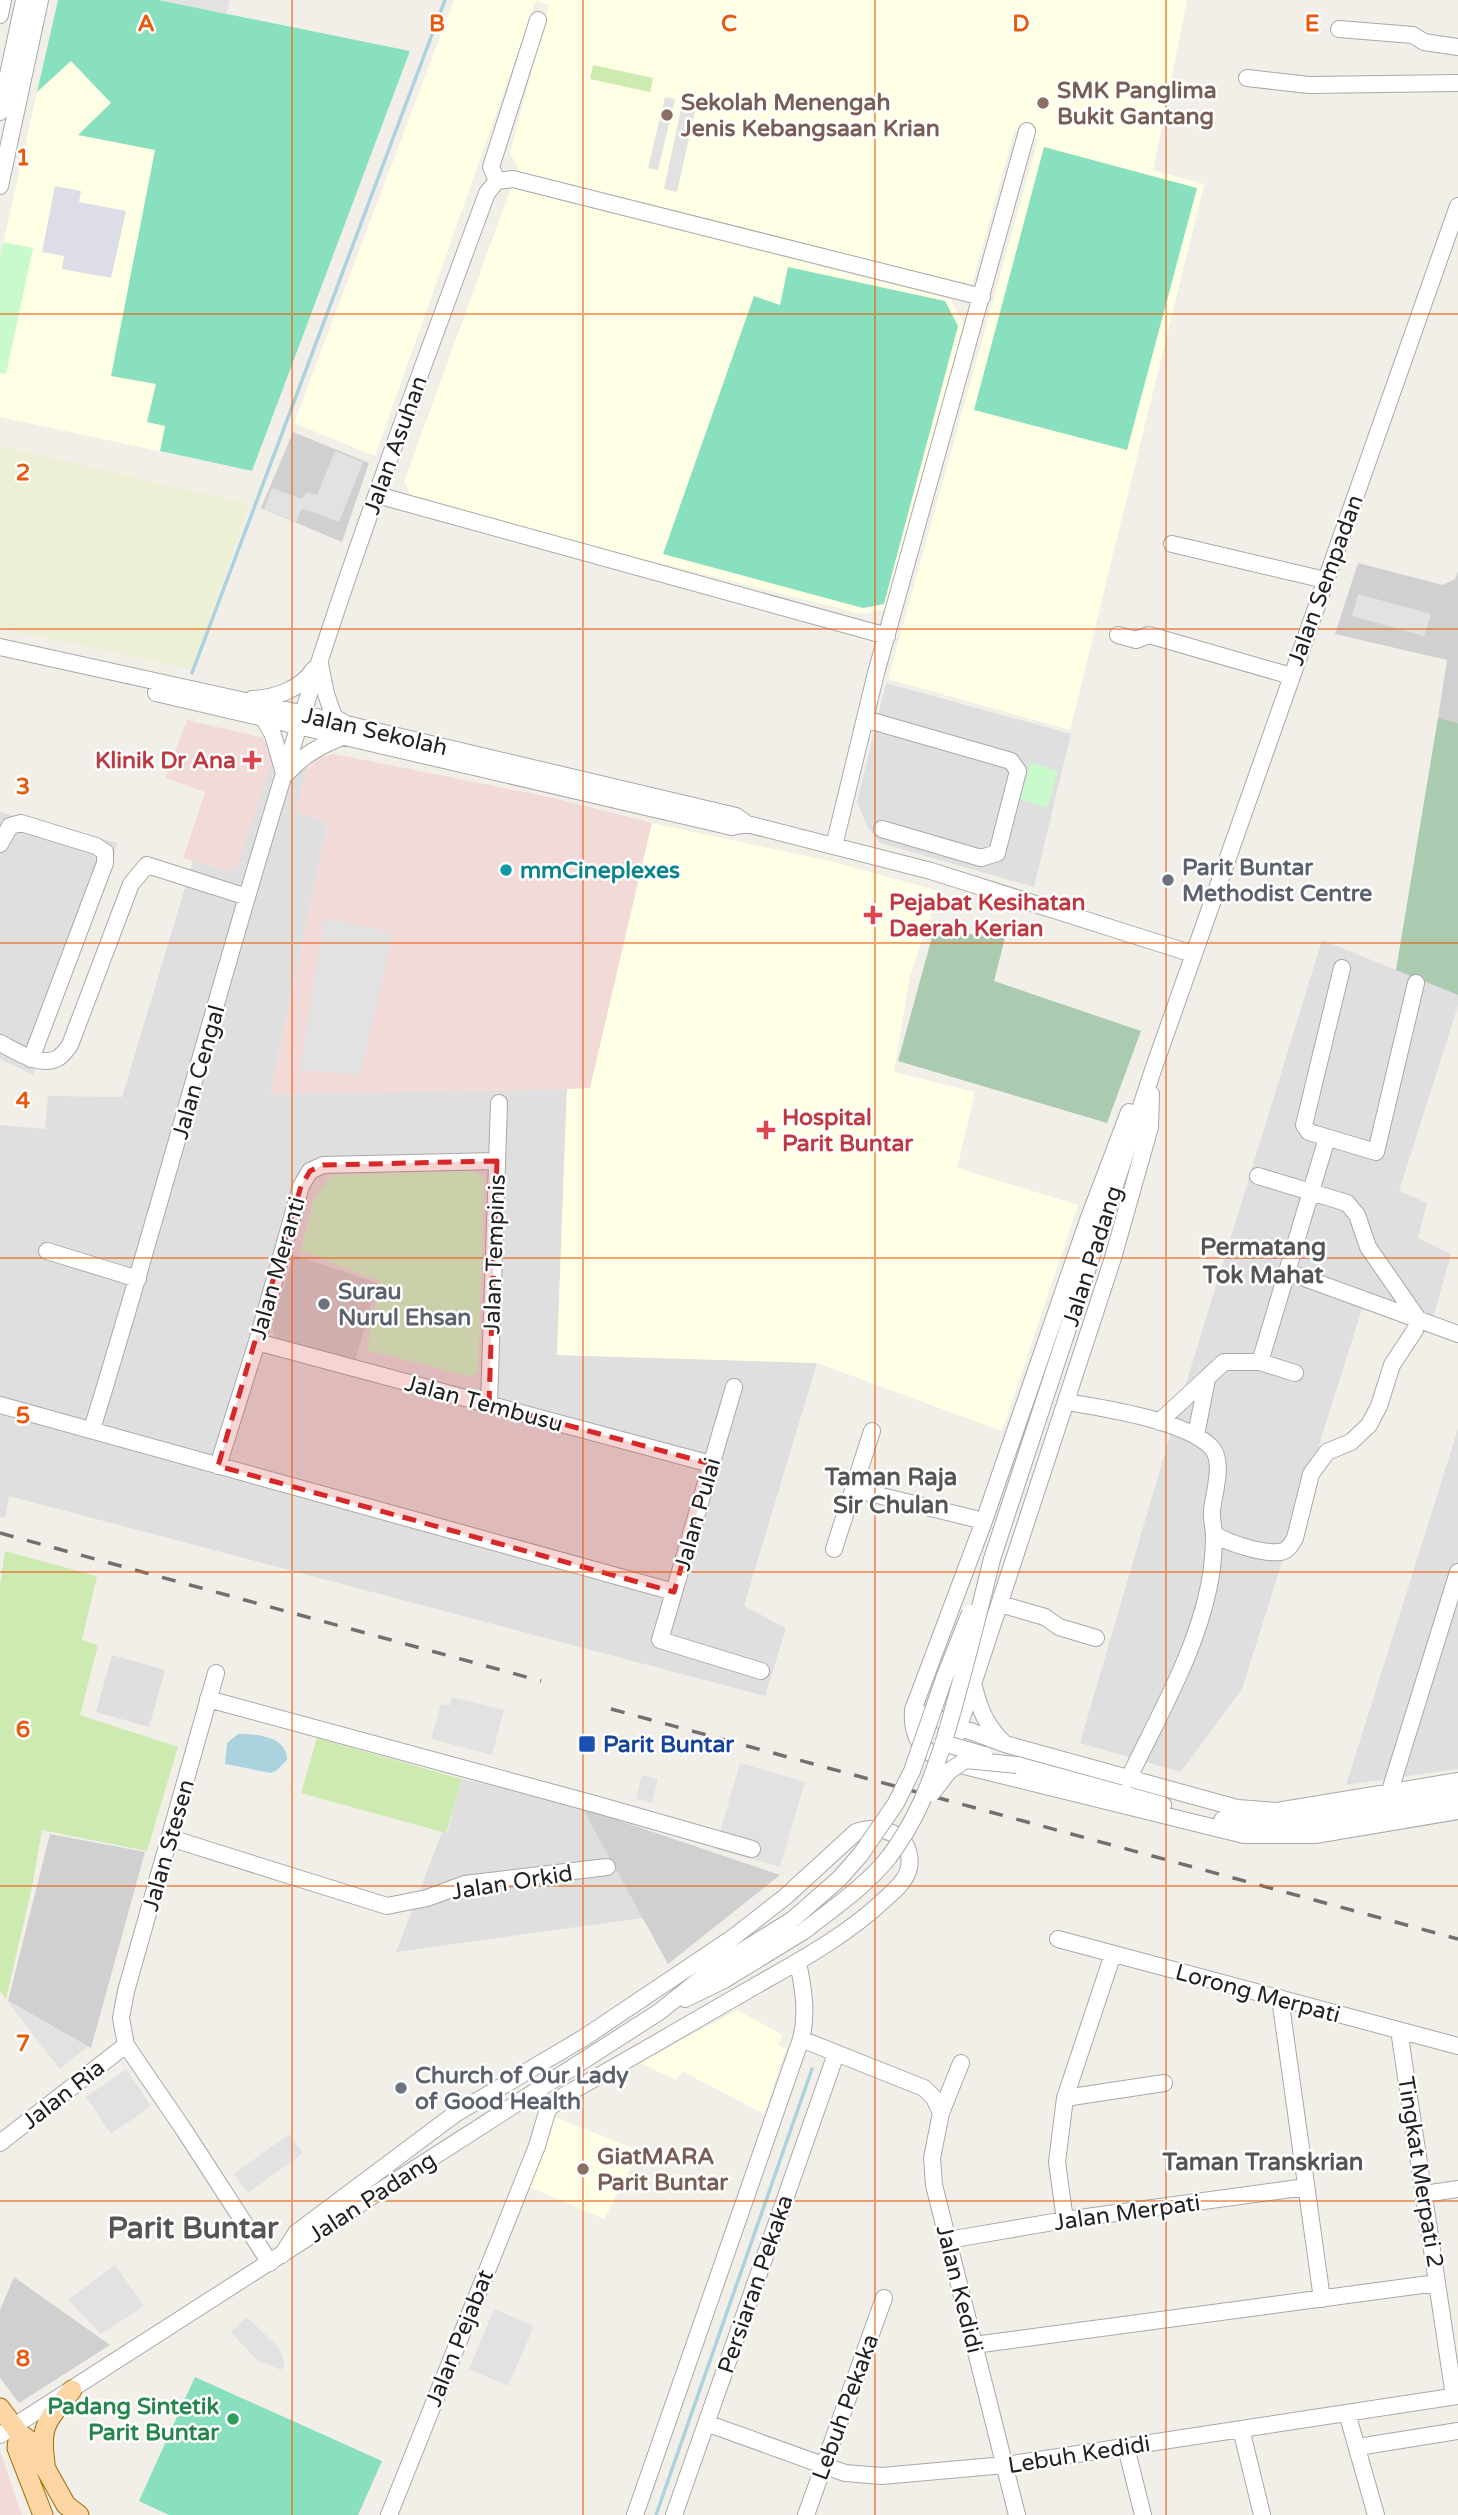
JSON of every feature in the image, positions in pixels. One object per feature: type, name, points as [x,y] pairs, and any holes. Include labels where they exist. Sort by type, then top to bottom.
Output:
[{"type":"main road","points":[[46,2467],[44,2428],[48,2419],[72,2390]]},
{"type":"main road","points":[[0,2408],[43,2515]]},
{"type":"main road","points":[[11,2432],[30,2441],[71,2511]]},
{"type":"street","points":[[0,15],[3,0]]},
{"type":"street","points":[[0,112],[24,0]]},
{"type":"street","points":[[0,186],[40,0]]},
{"type":"street","points":[[538,20],[491,167],[497,181],[513,179],[982,297]]},
{"type":"street","points":[[1339,29],[1413,35],[1424,42],[1458,47]]},
{"type":"street","points":[[1247,78],[1308,85],[1458,83]]},
{"type":"street","points":[[834,846],[887,636],[1027,131]]},
{"type":"street","name":"Jalan Asuhan","points":[[301,720],[377,495],[487,193],[497,181]]},
{"type":"street","name":"Jalan Sempadan","points":[[1193,954],[1458,206]]},
{"type":"street","points":[[377,495],[887,636]]},
{"type":"street","points":[[1172,544],[1325,580]]},
{"type":"street","points":[[1118,635],[1136,640],[1149,635],[1291,676]]},
{"type":"street","name":"Jalan Sekolah","points":[[0,647],[238,699],[301,720],[732,828],[747,824],[834,846],[931,871],[1193,954]]},
{"type":"street","name":"Jalan Sekolah","points":[[0,657],[263,717],[301,720]]},
{"type":"street","points":[[238,699],[265,698],[288,691],[305,682],[320,661]]},
{"type":"street","points":[[285,775],[311,751],[345,730],[334,717],[326,694],[320,661]]},
{"type":"street","points":[[263,717],[273,735],[285,775]]},
{"type":"street","points":[[865,719],[1011,761],[1018,771],[997,853],[981,858],[883,829]]},
{"type":"street","name":"Jalan Cengal","points":[[92,1429],[301,720]]},
{"type":"street","points":[[0,844],[10,826],[22,823],[96,846],[105,852],[105,863],[31,1059]]},
{"type":"street","points":[[0,1043],[31,1059],[47,1060],[58,1058],[70,1045],[131,884],[147,865],[247,897]]},
{"type":"street","name":"Jalan Padang","points":[[11,2432],[659,2012],[713,1969],[792,1920],[839,1879],[861,1854],[896,1803],[912,1771],[944,1676],[992,1559],[1193,954]]},
{"type":"street","points":[[1342,968],[1304,1125],[1310,1132],[1376,1152],[1416,984]]},
{"type":"street","points":[[948,1762],[1112,1258],[1150,1127],[1153,1070]]},
{"type":"street","points":[[1153,1070],[1129,1110],[984,1521],[913,1710],[913,1731],[917,1741],[934,1757],[948,1762],[1244,1835],[1315,1835],[1458,1811]]},
{"type":"street","name":"Jalan Tempinis","points":[[489,1404],[499,1103]]},
{"type":"street","points":[[1260,1362],[1327,1138]]},
{"type":"street","name":"Jalan Meranti","points":[[218,1466],[257,1342],[300,1186],[310,1171],[323,1166],[497,1161]]},
{"type":"street","points":[[1214,1534],[1225,1541],[1258,1549],[1281,1553],[1289,1548],[1295,1538],[1311,1474],[1326,1452],[1351,1442],[1369,1425],[1379,1406],[1392,1365],[1415,1330],[1418,1319],[1368,1247],[1357,1215],[1347,1203],[1258,1177]]},
{"type":"street","points":[[47,1251],[138,1279]]},
{"type":"street","points":[[1288,1272],[1458,1334]]},
{"type":"street","name":"Jalan Tembusu","points":[[257,1342],[711,1464]]},
{"type":"street","points":[[1160,1422],[1224,1362],[1260,1362],[1295,1373]]},
{"type":"street","points":[[1196,1435],[1207,1379]]},
{"type":"street","name":"Jalan Pulai","points":[[734,1387],[660,1640],[761,1671]]},
{"type":"street","points":[[1067,1402],[1160,1422],[1196,1435],[1214,1450],[1218,1464],[1211,1519],[1214,1534],[1212,1569],[1204,1605],[1189,1650],[1128,1780]]},
{"type":"street","points":[[0,1405],[674,1592]]},
{"type":"street","points":[[834,1549],[872,1431]]},
{"type":"street","points":[[853,1489],[984,1521]]},
{"type":"street","name":"Jalan Padang","points":[[659,2012],[724,1980],[804,1931],[865,1882],[888,1858],[922,1806],[955,1706],[992,1559]]},
{"type":"street","points":[[1389,1794],[1458,1572]]},
{"type":"street","points":[[1000,1604],[1096,1638]]},
{"type":"street","name":"Jalan Stesen","points":[[126,2045],[121,2018],[126,1991],[216,1673]]},
{"type":"street","points":[[974,1687],[980,1713],[988,1727],[1005,1744]]},
{"type":"street","points":[[208,1699],[752,1849]]},
{"type":"street","points":[[913,1710],[958,1729],[1005,1744],[1237,1808],[1277,1811],[1458,1781]]},
{"type":"street","points":[[925,1736],[1017,1765],[1236,1823],[1275,1824],[1378,1812],[1458,1796]]},
{"type":"street","points":[[996,1775],[1005,1744]]},
{"type":"street","points":[[922,1806],[949,1772],[966,1760],[1017,1765]]},
{"type":"street","points":[[126,2045],[276,2259],[296,2233],[455,2114],[584,2037],[731,1939],[785,1897],[856,1832],[870,1828],[884,1829],[897,1835],[909,1850],[908,1871],[902,1882],[865,1917],[798,1962],[804,1996],[805,2022],[801,2039],[635,2515]]},
{"type":"street","points":[[718,1840],[736,1836]]},
{"type":"street","name":"Jalan Orkid","points":[[170,1838],[387,1906],[417,1900],[465,1884],[607,1867]]},
{"type":"street","name":"Lorong Merpati","points":[[1058,1940],[1458,2046]]},
{"type":"street","points":[[1065,2220],[1057,2162],[1065,2098],[1113,1954]]},
{"type":"street","name":"Jalan Pejabat","points":[[389,2515],[530,2161],[548,2109],[565,2095],[798,1962]]},
{"type":"street","points":[[1280,1998],[1322,2299]]},
{"type":"street","name":"Tingkat Merpati 2","points":[[1399,2030],[1456,2396]]},
{"type":"street","points":[[801,2039],[924,2088],[934,2098],[941,2113]]},
{"type":"street","name":"Jalan Ria","points":[[0,2143],[126,2045]]},
{"type":"street","name":"Persiaran Pekaka","points":[[674,2515],[836,2054]]},
{"type":"street","name":"Jalan Kedidi","points":[[961,2063],[941,2113],[932,2158],[934,2185],[1017,2515]]},
{"type":"street","points":[[1065,2098],[1164,2083]]},
{"type":"street","name":"Jalan Merpati","points":[[948,2240],[1065,2220],[1306,2187]]},
{"type":"street","points":[[1424,2194],[1458,2189]]},
{"type":"street","points":[[974,2345],[1437,2283]]},
{"type":"street","name":"Lebuh Pekaka","points":[[806,2515],[884,2298]]},
{"type":"street","name":"Lebuh Kedidi","points":[[706,2423],[824,2466],[864,2476],[949,2472],[1005,2465],[1456,2396]]},
{"type":"street","points":[[1347,2413],[1376,2515]]},
{"type":"street","points":[[1241,2429],[1262,2515]]},
{"type":"street","points":[[1358,2447],[1458,2431]]},
{"type":"street","points":[[1126,2447],[1143,2515]]},
{"type":"highlighted area","points":[[497,1161],[489,1404],[711,1464],[674,1592],[218,1466],[301,1186],[310,1171],[323,1165]]},
{"type":"shaded area","points":[[58,0],[230,0],[228,14],[410,51],[252,471],[0,417],[0,257]]},
{"type":"shaded area","points":[[160,0],[230,0],[227,14]]},
{"type":"shaded area","points":[[454,0],[1187,0],[1153,170],[1204,184],[1070,730],[888,679],[1038,139],[1015,129],[972,284],[780,240],[520,172],[510,153],[549,5],[536,1],[375,456],[294,423]]},
{"type":"shaded area","points":[[665,97],[675,99],[658,170],[648,168]]},
{"type":"shaded area","points":[[683,99],[697,102],[677,192],[664,189]]},
{"type":"shaded area","points":[[55,186],[81,191],[79,202],[126,211],[111,278],[62,269],[64,256],[42,252]]},
{"type":"shaded area","points":[[511,188],[950,299],[965,325],[887,609],[862,614],[414,501],[404,482]]},
{"type":"shaded area","points":[[293,432],[369,463],[342,542],[261,508]]},
{"type":"shaded area","points":[[0,446],[249,504],[192,669],[0,628]]},
{"type":"shaded area","points":[[335,451],[363,462],[339,522],[304,509],[296,522],[264,509],[272,488],[301,499],[307,492],[317,495]]},
{"type":"shaded area","points":[[1358,563],[1443,585],[1455,579],[1458,571],[1458,723],[1438,718],[1447,660],[1335,634]]},
{"type":"shaded area","points":[[1358,594],[1431,614],[1424,636],[1352,616]]},
{"type":"shaded area","points":[[886,683],[1071,734],[1034,887],[880,843],[867,826],[857,802]]},
{"type":"shaded area","points":[[1438,718],[1458,723],[1458,995],[1396,970]]},
{"type":"shaded area","points":[[187,720],[263,738],[273,758],[237,867],[227,871],[183,858],[205,792],[165,778]]},
{"type":"shaded area","points":[[334,754],[554,798],[652,823],[590,1089],[270,1094],[328,822],[295,812],[308,768],[320,757]]},
{"type":"shaded area","points":[[273,758],[308,768],[295,812],[328,822],[270,1094],[567,1089],[557,1355],[817,1363],[744,1606],[786,1628],[765,1696],[9,1496],[5,1518],[0,1517],[0,1125],[45,1129],[48,1096],[122,1097],[193,861],[227,871]]},
{"type":"shaded area","points":[[0,812],[118,843],[33,1075],[0,1059]]},
{"type":"shaded area","name":"Hospital Parit Buntar","points":[[652,823],[834,862],[939,891],[910,976],[894,1072],[975,1092],[957,1168],[1078,1205],[1002,1431],[817,1363],[557,1355],[567,1089],[590,1088]]},
{"type":"shaded area","points":[[324,918],[393,933],[360,1075],[300,1070]]},
{"type":"shaded area","points":[[934,930],[1005,938],[994,981],[1141,1031],[1107,1123],[898,1061]]},
{"type":"shaded area","points":[[1322,940],[1458,995],[1458,1006],[1399,1191],[1427,1203],[1418,1238],[1451,1254],[1433,1318],[1408,1323],[1362,1309],[1242,1689],[1181,1772],[1080,1743],[1168,1442]]},
{"type":"shaded area","name":"Surau Nurul Ehsan","points":[[294,1255],[377,1283],[355,1362],[275,1338],[271,1325]]},
{"type":"shaded area","points":[[1458,1429],[1458,1769],[1346,1785]]},
{"type":"shaded area","points":[[112,1655],[165,1670],[149,1727],[96,1712]]},
{"type":"shaded area","points":[[452,1697],[504,1710],[492,1755],[431,1739],[441,1704],[449,1706]]},
{"type":"shaded area","points":[[740,1763],[805,1782],[780,1867],[715,1849]]},
{"type":"shaded area","points":[[642,1775],[658,1779],[652,1803],[636,1799]]},
{"type":"shaded area","points":[[462,1779],[582,1808],[643,1918],[396,1952],[442,1832],[447,1833]]},
{"type":"shaded area","points":[[582,1808],[780,1875],[668,1964]]},
{"type":"shaded area","points":[[50,1834],[145,1852],[91,2048],[8,2001]]},
{"type":"shaded area","points":[[8,2002],[88,2046],[60,2069]]},
{"type":"shaded area","points":[[737,2010],[783,2035],[778,2045],[786,2049],[764,2114],[682,2071],[676,2080],[640,2063]]},
{"type":"shaded area","points":[[126,2069],[151,2106],[111,2134],[86,2097]]},
{"type":"shaded area","name":"GiatMARA Parit Buntar","points":[[555,2117],[640,2151],[604,2219],[529,2187]]},
{"type":"shaded area","points":[[289,2134],[303,2153],[248,2193],[234,2174]]},
{"type":"shaded area","points":[[115,2265],[144,2306],[101,2334],[68,2300]]},
{"type":"shaded area","points":[[14,2277],[110,2345],[19,2403],[0,2378],[0,2310]]},
{"type":"shaded area","points":[[494,2309],[534,2326],[508,2386],[469,2369]]},
{"type":"shaded area","points":[[247,2317],[280,2349],[285,2364],[281,2370],[257,2360],[231,2332]]},
{"type":"shaded area","points":[[0,2451],[22,2515],[0,2515]]},
{"type":"green space","points":[[58,0],[159,0],[410,51],[252,471],[160,451],[165,426],[147,422],[156,384],[111,376],[155,150],[78,135],[111,103],[71,61],[37,92]]},
{"type":"green space","points":[[593,65],[653,78],[650,92],[590,79]]},
{"type":"green space","points":[[1044,147],[1197,188],[1127,450],[974,410]]},
{"type":"green space","points":[[3,242],[33,248],[6,374],[0,373],[0,257]]},
{"type":"green space","points":[[788,267],[945,301],[958,326],[884,604],[863,608],[663,554],[754,296],[780,305]]},
{"type":"green space","points":[[1031,763],[1058,771],[1047,808],[1020,799]]},
{"type":"green space","points":[[474,1171],[484,1178],[478,1372],[469,1376],[367,1350],[380,1281],[301,1251],[314,1199],[331,1175]]},
{"type":"green space","points":[[5,1551],[97,1576],[82,1640],[98,1645],[80,1715],[178,1747],[147,1851],[42,1830],[6,1999],[0,1991],[0,1585]]},
{"type":"green space","points":[[317,1738],[462,1779],[446,1833],[301,1793]]},
{"type":"green space","name":"Padang Sintetik Parit Buntar","points":[[195,2377],[382,2461],[358,2515],[169,2515],[139,2501]]},
{"type":"water","points":[[238,1734],[262,1736],[277,1741],[286,1752],[287,1760],[271,1773],[225,1764],[227,1743]]},
{"type":"waterway","points":[[192,673],[445,0]]},
{"type":"waterway","points":[[656,2515],[812,2069]]},
{"type":"railway","points":[[0,1533],[541,1681]]},
{"type":"railway","points":[[611,1709],[1458,1939]]},
{"type":"place","name":"SMK Panglima Bukit Gantang","points":[[1043,103]]},
{"type":"place","name":"Sekolah Menengah Jenis Kebangsaan Krian","points":[[667,115]]},
{"type":"place","name":"Klinik Dr Ana","points":[[252,760]]},
{"type":"place","name":"mmCineplexes","points":[[506,870]]},
{"type":"place","name":"Parit Buntar Methodist Centre","points":[[1168,880]]},
{"type":"place","name":"Pejabat Kesihatan Daerah Kerian","points":[[873,915]]},
{"type":"place","name":"Hospital Parit Buntar","points":[[766,1130]]},
{"type":"place","name":"Surau Nurul Ehsan","points":[[324,1304]]},
{"type":"place","name":"Parit Buntar","points":[[587,1744]]},
{"type":"place","name":"Church of Our Lady of Good Health","points":[[401,2088]]},
{"type":"place","name":"GiatMARA Parit Buntar","points":[[583,2169]]},
{"type":"place","name":"Padang Sintetik Parit Buntar","points":[[233,2419]]},
{"type":"district","name":"Permatang Tok Mahat","points":[[1263,1261]]},
{"type":"district","name":"Taman Raja Sir Chulan","points":[[891,1491]]},
{"type":"district","name":"Taman Transkrian","points":[[1263,2162]]},
{"type":"district","name":"Parit Buntar","points":[[193,2228]]}]
